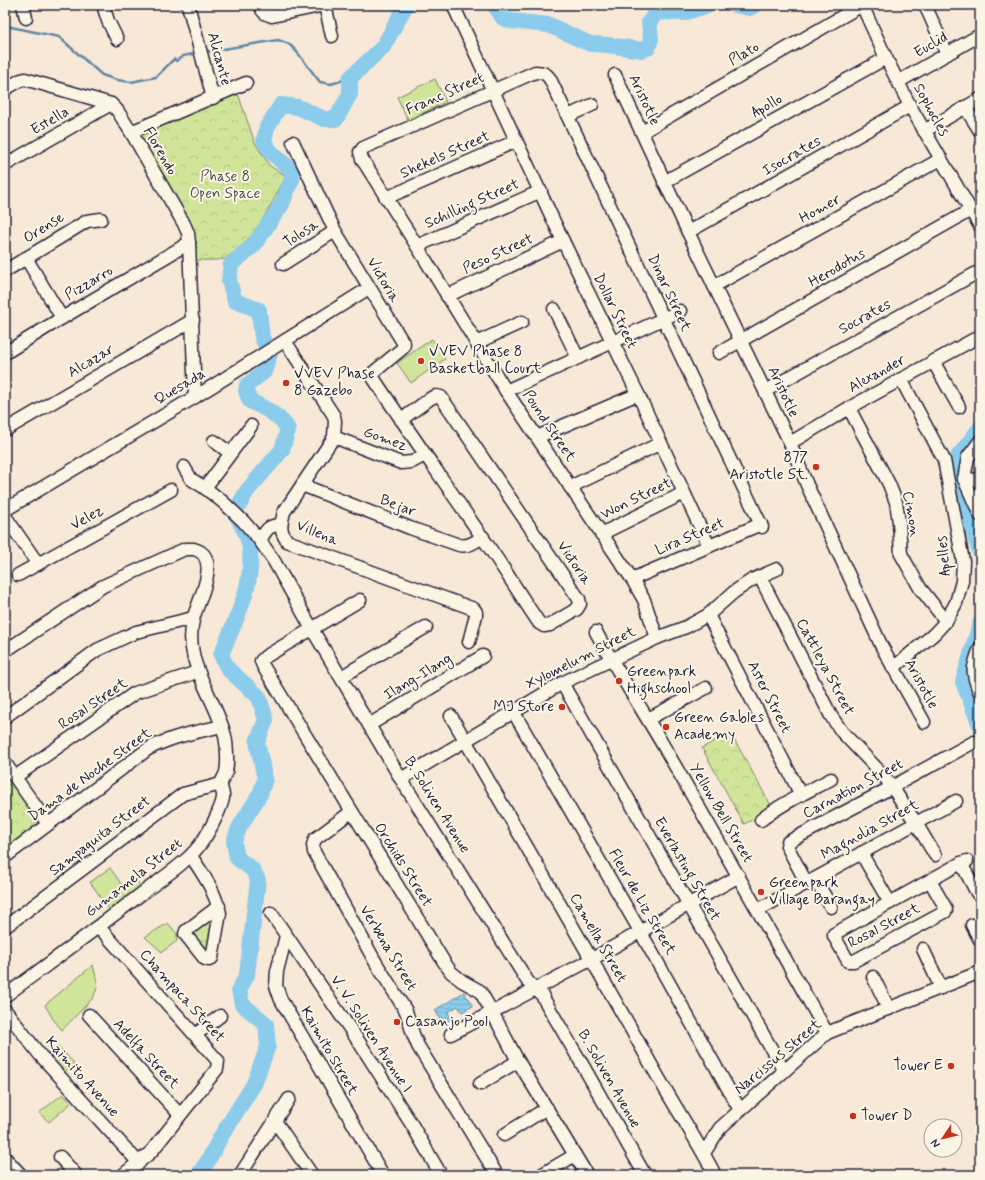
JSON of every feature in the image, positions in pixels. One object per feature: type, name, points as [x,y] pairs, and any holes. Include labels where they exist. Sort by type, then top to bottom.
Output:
[{"type":"street","points":[[23,5],[26,18]]},
{"type":"street","points":[[103,5],[108,21],[117,39]]},
{"type":"street","name":"Alicante","points":[[188,5],[213,98]]},
{"type":"street","points":[[260,5],[263,12],[272,16],[325,5],[332,36]]},
{"type":"street","name":"Dollar Street","points":[[454,5],[563,241],[638,394],[709,546]]},
{"type":"street","name":"Sophocles","points":[[862,5],[910,106],[980,226]]},
{"type":"street","name":"Plato","points":[[642,132],[862,5]]},
{"type":"street","points":[[924,5],[947,54]]},
{"type":"street","name":"Euclid","points":[[898,82],[980,35]]},
{"type":"street","name":"Apollo","points":[[664,182],[886,58]]},
{"type":"street","name":"Franc Street","points":[[360,152],[363,148],[492,90],[535,72],[545,74]]},
{"type":"street","name":"Dinar Street","points":[[545,74],[550,79],[568,116],[761,525]]},
{"type":"street","name":"Aristotle","points":[[615,75],[664,182],[790,443],[807,485],[882,647],[924,722]]},
{"type":"street","points":[[5,89],[25,79],[111,104]]},
{"type":"street","points":[[131,132],[246,83]]},
{"type":"street","points":[[924,131],[980,99]]},
{"type":"street","name":"Florendo","points":[[111,104],[117,110],[131,132],[188,233],[193,320],[195,397]]},
{"type":"street","name":"Estella","points":[[5,165],[111,104]]},
{"type":"street","points":[[568,116],[592,105]]},
{"type":"street","name":"Isocrates","points":[[688,232],[910,106]]},
{"type":"street","points":[[965,107],[980,131]]},
{"type":"street","name":"Shekels Street","points":[[386,198],[516,141]]},
{"type":"street","name":"Victoria","points":[[293,142],[335,230],[404,344],[403,348],[372,375],[401,420],[483,537],[539,623],[544,626],[550,626],[577,609],[580,604],[579,599],[441,397],[436,396],[431,398],[401,420]]},
{"type":"street","name":"Pound Street","points":[[360,152],[362,159],[506,391],[632,579],[644,600],[657,638]]},
{"type":"street","name":"Homer","points":[[714,286],[941,159]]},
{"type":"street","name":"Schilling Street","points":[[417,246],[541,191]]},
{"type":"street","name":"Herodotus","points":[[719,353],[971,210]]},
{"type":"street","name":"Orense","points":[[5,271],[86,221],[101,219]]},
{"type":"street","name":"Tolosa","points":[[284,264],[335,230]]},
{"type":"street","name":"Peso Street","points":[[447,296],[563,241]]},
{"type":"street","name":"Pizzarro","points":[[5,353],[189,243]]},
{"type":"street","points":[[26,258],[62,318]]},
{"type":"street","name":"Socrates","points":[[765,391],[980,271]]},
{"type":"street","name":"Quesada","points":[[5,510],[195,397],[369,288]]},
{"type":"street","points":[[554,309],[578,358]]},
{"type":"street","points":[[506,391],[680,311]]},
{"type":"street","name":"Alcazar","points":[[5,430],[193,320]]},
{"type":"street","points":[[476,343],[522,322]]},
{"type":"street","name":"Alexander","points":[[790,443],[849,408],[980,336]]},
{"type":"street","points":[[280,344],[334,416],[334,437]]},
{"type":"street","points":[[933,361],[959,407]]},
{"type":"street","name":"Apelles","points":[[893,668],[934,634],[946,621],[956,603],[962,581],[963,561],[944,460],[901,379]]},
{"type":"street","points":[[537,437],[638,394]]},
{"type":"street","name":"Cimon","points":[[849,408],[889,484],[896,502],[901,554],[920,588],[946,621]]},
{"type":"street","points":[[205,488],[251,426]]},
{"type":"street","name":"Gomez","points":[[334,437],[401,463],[412,462],[425,455]]},
{"type":"street","name":"Villena","points":[[334,437],[284,512],[281,525],[282,533],[287,541],[474,609],[476,615],[469,642]]},
{"type":"street","points":[[214,441],[230,453]]},
{"type":"street","points":[[980,441],[968,457],[964,479],[980,515]]},
{"type":"street","points":[[570,486],[661,444]]},
{"type":"street","name":"B. Soliven Avenue","points":[[184,467],[191,479],[223,502],[243,521],[260,540],[274,561],[312,629],[401,779],[528,982],[534,990],[542,995],[645,1175]]},
{"type":"street","points":[[964,479],[980,480]]},
{"type":"street","name":"Bejar","points":[[302,485],[410,528],[459,545],[469,545],[483,537]]},
{"type":"street","name":"Velez","points":[[18,574],[171,490]]},
{"type":"street","name":"Won Street","points":[[601,534],[684,493]]},
{"type":"street","points":[[5,515],[38,564]]},
{"type":"street","points":[[260,540],[266,530],[273,525],[281,525]]},
{"type":"street","name":"Lira Street","points":[[632,579],[761,525]]},
{"type":"street","name":"Gumamela Street","points":[[5,651],[103,586],[185,549],[195,550],[206,558],[208,564],[207,577],[193,618],[191,636],[194,661],[197,672],[218,715],[227,744],[226,773],[221,784],[223,797],[220,810],[204,840],[191,856],[99,927],[5,996]]},
{"type":"street","name":"Xylomelum Street","points":[[401,779],[562,683],[657,638],[686,628],[708,615],[734,592],[752,580],[777,569]]},
{"type":"street","name":"Cattleya Street","points":[[760,577],[831,716],[842,732],[883,775],[892,787],[935,855]]},
{"type":"street","name":"Orchids Street","points":[[360,600],[265,657],[261,661],[262,666],[444,962],[451,972],[462,981],[480,991],[518,1061],[587,1175]]},
{"type":"street","name":"Aster Street","points":[[708,615],[801,795]]},
{"type":"street","points":[[5,717],[97,650],[136,632],[193,618]]},
{"type":"street","points":[[341,677],[426,626]]},
{"type":"street","name":"Yellow Bell Street","points":[[596,632],[611,660],[648,720],[739,876],[827,1033]]},
{"type":"street","points":[[980,648],[973,666],[974,680],[980,693]]},
{"type":"street","name":"Ilang-Ilang","points":[[369,725],[483,656]]},
{"type":"street","name":"Rosal Street","points":[[15,777],[135,693],[197,672]]},
{"type":"street","name":"Everlasting Street","points":[[562,683],[784,1071]]},
{"type":"street","points":[[648,720],[706,688]]},
{"type":"street","name":"Fleur de Liz Street","points":[[513,711],[640,931],[740,1110]]},
{"type":"street","name":"Camella Street","points":[[452,716],[592,959],[672,1102],[704,1153],[715,1175]]},
{"type":"street","name":"Dama de Noche Street","points":[[5,857],[148,748],[183,734],[222,726]]},
{"type":"street","name":"Carnation Street","points":[[811,881],[787,846],[787,843],[974,742]]},
{"type":"street","points":[[5,762],[48,824]]},
{"type":"street","points":[[761,820],[770,813],[831,779]]},
{"type":"street","name":"Sampaguita Street","points":[[5,927],[183,794],[221,784]]},
{"type":"street","name":"Magnolia Street","points":[[758,910],[956,801]]},
{"type":"street","name":"Verbena Street","points":[[352,812],[315,839],[313,845],[314,852],[376,963],[406,1011],[412,1034],[418,1046],[497,1175]]},
{"type":"street","name":"Rosal Street","points":[[861,853],[890,903]]},
{"type":"street","points":[[191,856],[209,883],[219,906]]},
{"type":"street","name":"Rosal Street","points":[[930,881],[946,909],[943,913],[852,962],[847,960],[834,934],[964,862],[977,893]]},
{"type":"street","points":[[450,1034],[592,959],[739,876]]},
{"type":"street","points":[[811,881],[831,907]]},
{"type":"street","name":"V. V. Soliven Avenue I","points":[[271,913],[359,1042],[412,1125],[441,1175]]},
{"type":"street","points":[[972,924],[980,940]]},
{"type":"street","name":"Champaca Street","points":[[99,927],[218,1061],[217,1069],[150,1152],[139,1163],[123,1175]]},
{"type":"street","name":"Kaimito Street","points":[[286,936],[277,971],[276,986],[281,1000],[383,1175]]},
{"type":"street","points":[[923,949],[941,988]]},
{"type":"street","name":"Narcissus Street","points":[[704,1153],[720,1128],[827,1033],[980,972]]},
{"type":"street","points":[[873,977],[889,1009]]},
{"type":"street","name":"Kaimito Avenue","points":[[5,1010],[40,1055],[139,1163]]},
{"type":"street","name":"Adelfa Street","points":[[89,1016],[180,1115]]},
{"type":"street","points":[[195,1035],[220,1016]]},
{"type":"street","points":[[480,1084],[518,1061]]},
{"type":"street","points":[[240,1175],[289,1099]]},
{"type":"street","points":[[504,1135],[547,1108]]},
{"type":"street","points":[[275,1121],[312,1175]]},
{"type":"street","points":[[541,1175],[575,1155]]},
{"type":"street","points":[[60,1157],[76,1175]]},
{"type":"street","points":[[5,1158],[21,1175]]},
{"type":"green space","points":[[435,79],[446,102],[408,120],[397,97]]},
{"type":"green space","name":"Phase 8 Open Space","points":[[238,94],[255,143],[270,166],[286,176],[261,222],[236,252],[224,259],[196,260],[194,236],[183,212],[139,135]]},
{"type":"green space","name":"VVEV Phase 8 Basketball Court","points":[[432,339],[445,359],[411,383],[397,363]]},
{"type":"green space","points":[[730,732],[773,809],[744,824],[702,748]]},
{"type":"green space","points":[[14,780],[43,824],[5,852],[5,787]]},
{"type":"green space","points":[[110,868],[122,885],[134,878],[146,893],[114,916],[90,882]]},
{"type":"green space","points":[[217,909],[211,956],[189,936]]},
{"type":"green space","points":[[168,923],[177,934],[177,941],[162,952],[145,937]]},
{"type":"green space","points":[[93,965],[98,986],[93,998],[62,1030],[53,1019],[45,1005]]},
{"type":"green space","points":[[58,1046],[74,1063],[62,1075],[45,1058]]},
{"type":"green space","points":[[63,1094],[71,1103],[49,1122],[39,1113]]},
{"type":"water","points":[[464,992],[473,1006],[462,1012],[458,1006],[448,1012],[451,1019],[443,1024],[435,1010]]},
{"type":"waterway","points":[[198,1175],[254,1084],[268,1046],[266,1024],[242,1004],[239,990],[247,975],[258,880],[252,869],[237,858],[234,842],[239,828],[260,794],[265,779],[257,742],[266,720],[259,697],[228,669],[221,655],[243,600],[250,572],[249,543],[245,531],[235,512],[247,491],[282,450],[288,429],[276,416],[250,401],[246,391],[247,385],[264,372],[270,354],[262,338],[259,310],[235,301],[229,281],[231,264],[254,245],[282,204],[292,179],[291,170],[271,152],[264,141],[267,127],[281,105],[298,107],[324,119],[336,119],[350,94],[350,78],[383,47],[406,5]]},
{"type":"waterway","points":[[494,5],[503,18],[510,21],[549,25],[590,44],[642,50],[648,48],[651,39],[649,22],[657,12],[684,13],[709,5]]},
{"type":"waterway","points":[[735,5],[750,8],[755,5]]},
{"type":"waterway","points":[[5,23],[11,27],[59,37],[102,75],[117,80],[131,82],[156,77],[174,59],[176,61],[183,56],[198,53]]},
{"type":"waterway","points":[[205,52],[278,40],[289,44],[320,82],[331,84],[350,78]]},
{"type":"waterway","points":[[980,428],[957,458],[955,468],[955,477],[980,552]]},
{"type":"waterway","points":[[980,624],[963,682],[980,725]]},
{"type":"place","name":"VVEV Phase 8 Basketball Court","points":[[421,361]]},
{"type":"place","name":"VVEV Phase 8 Gazebo","points":[[286,383]]},
{"type":"place","name":"877 Aristotle St.","points":[[816,467]]},
{"type":"place","name":"Greenpark Highschool","points":[[619,681]]},
{"type":"place","name":"MJ Store","points":[[562,707]]},
{"type":"place","name":"Green Gables Academy","points":[[666,727]]},
{"type":"place","name":"Greenpark Village Barangay","points":[[761,892]]},
{"type":"place","name":"Casanjo Pool","points":[[397,1022]]},
{"type":"place","name":"Tower E","points":[[951,1066]]},
{"type":"place","name":"Tower D","points":[[853,1116]]}]
